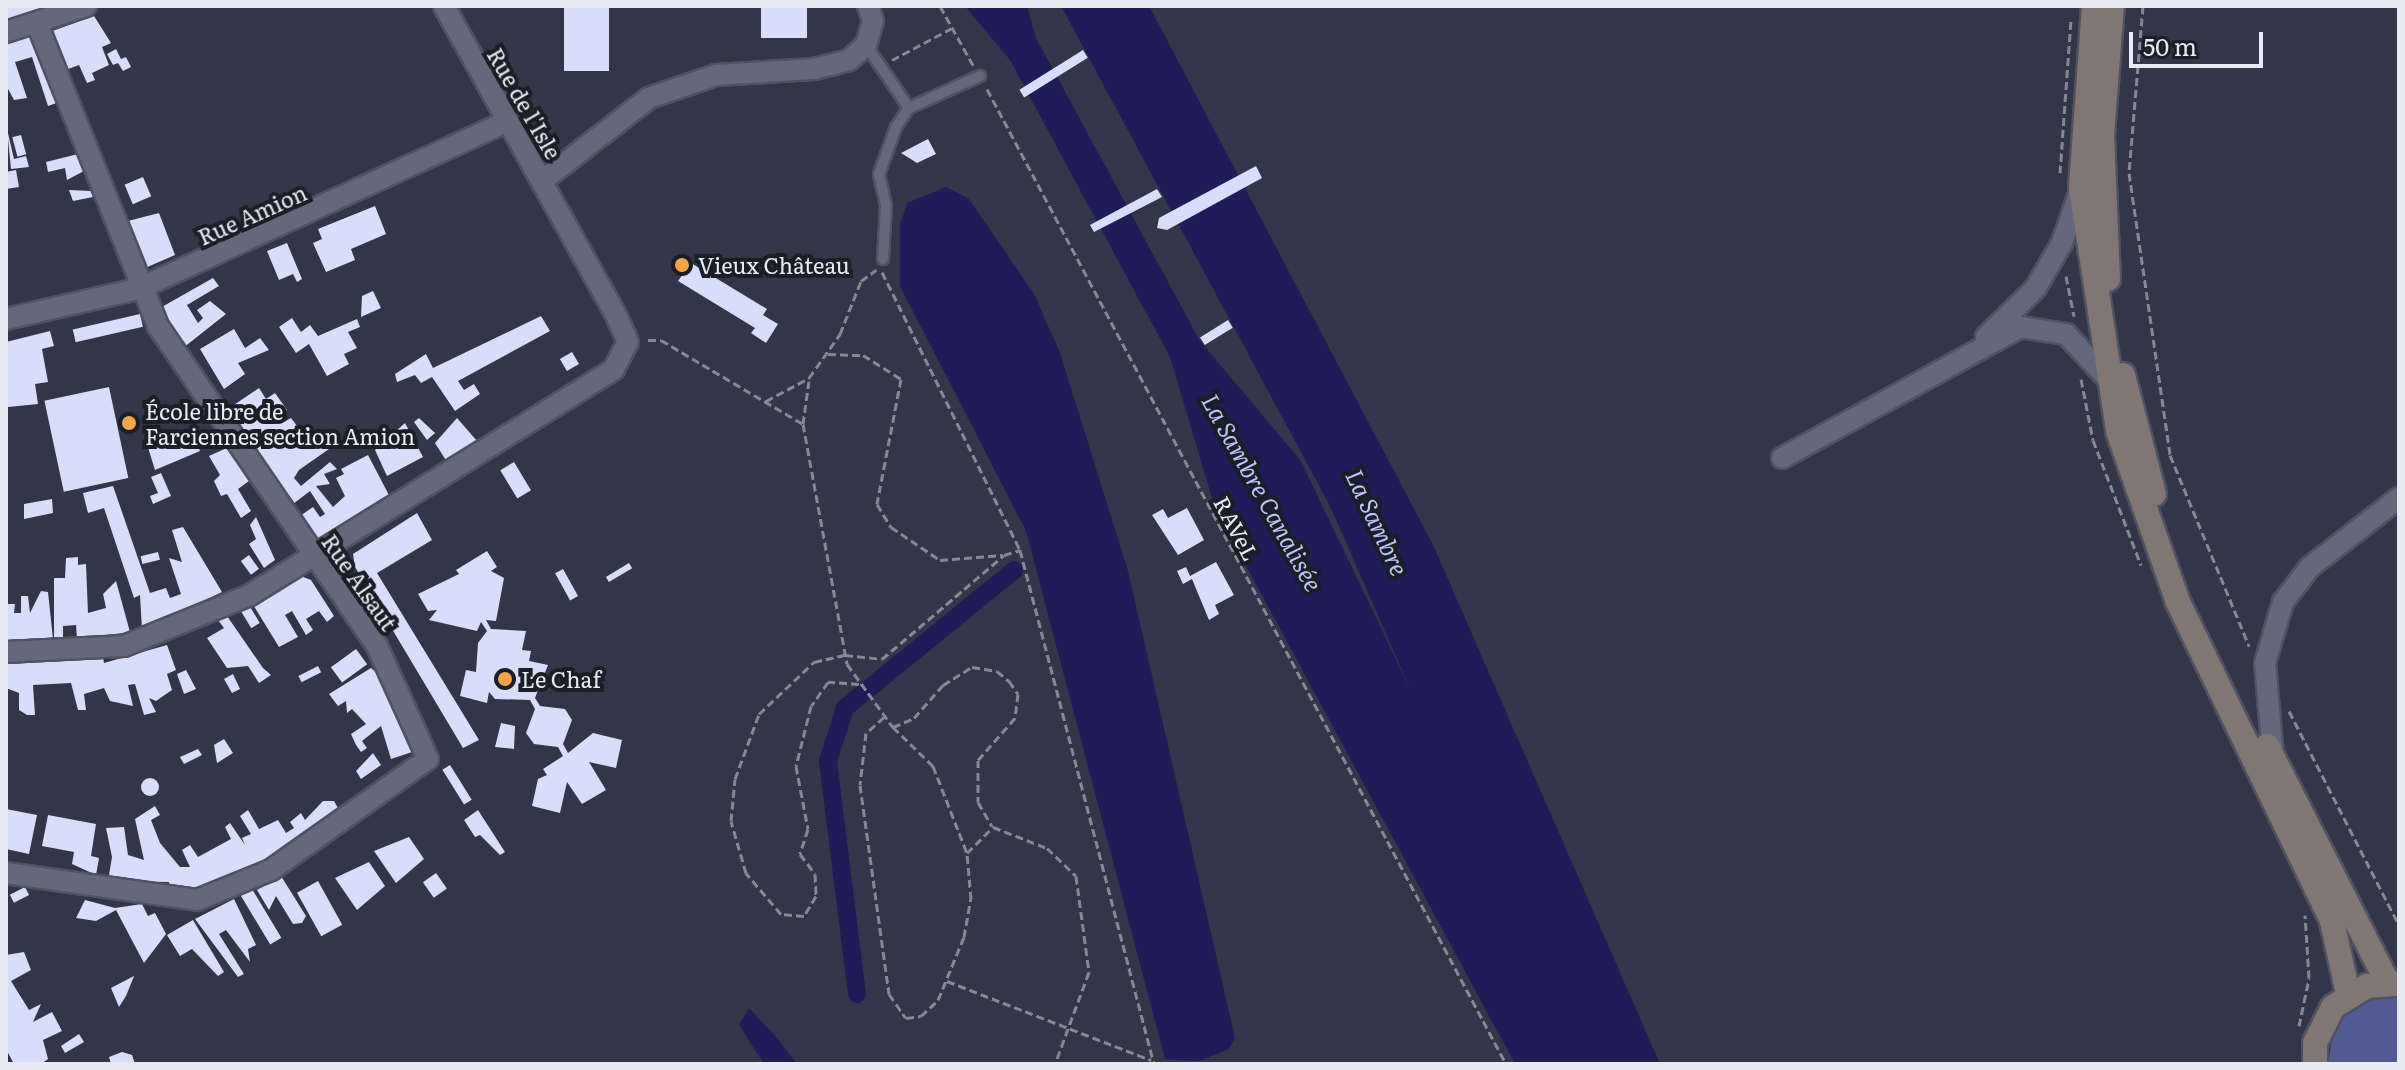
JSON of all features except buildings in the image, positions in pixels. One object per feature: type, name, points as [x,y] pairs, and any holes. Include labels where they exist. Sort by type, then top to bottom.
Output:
[{"type":"main road","points":[[2094,6],[2081,188],[2107,378],[2149,530],[2178,602],[2305,856],[2332,921],[2348,994]]},
{"type":"main road","points":[[2112,6],[2104,204],[2123,376],[2159,509],[2192,597],[2393,984],[2348,994],[2322,1024],[2315,1064]]},
{"type":"street","name":"Rue de l'Isle","points":[[444,6],[628,342]]},
{"type":"street","points":[[866,45],[873,21],[868,6]]},
{"type":"street","points":[[6,32],[77,8]]},
{"type":"street","name":"Rue Alsaut","points":[[6,873],[197,900],[271,870],[428,759],[377,646],[311,555],[138,289],[37,24]]},
{"type":"street","name":"Rue de l'Isle","points":[[542,181],[649,98],[716,75],[814,69],[849,60],[866,45]]},
{"type":"street","name":"Rue Amion","points":[[6,319],[138,289],[506,122]]},
{"type":"street","points":[[1968,353],[2035,289],[2062,243],[2081,188]]},
{"type":"street","points":[[1782,458],[2020,327],[2042,327],[2074,340],[2107,378]]},
{"type":"street","points":[[6,652],[83,651],[156,637],[250,595],[614,369],[628,342]]},
{"type":"street","points":[[2273,756],[2264,673],[2274,622],[2295,584],[2399,498]]},
{"type":"lane","points":[[866,45],[909,108]]},
{"type":"lane","points":[[883,259],[886,205],[879,174],[909,108],[980,76]]},
{"type":"path","name":"RAVeL","points":[[940,6],[1506,1064]]},
{"type":"path","points":[[2143,6],[2129,173],[2170,455],[2234,617],[2264,673]]},
{"type":"path","points":[[880,66],[952,28]]},
{"type":"path","points":[[766,401],[809,378],[828,354],[861,281],[881,270],[1020,550],[1154,1062]]},
{"type":"path","points":[[628,342],[661,340],[803,424]]},
{"type":"path","points":[[828,354],[863,355],[901,379],[877,504],[891,527],[940,560],[1004,555],[1020,550]]},
{"type":"path","points":[[809,378],[803,424],[845,655],[876,706],[933,766],[967,853],[969,911],[947,981],[921,1016],[906,1018],[892,1006],[860,785],[866,733],[885,717]]},
{"type":"path","points":[[861,683],[828,682],[811,706],[796,766],[808,829],[800,854],[815,874],[816,896],[804,916],[781,914],[757,893],[739,852],[731,821],[735,779],[769,700],[814,662],[845,655],[882,659],[1004,555]]},
{"type":"path","points":[[893,727],[927,708],[957,672],[984,666],[1009,681],[1018,694],[1015,718],[978,760],[978,802],[993,827],[1047,848],[1076,876],[1083,896],[1086,995],[1062,1031],[1055,1064]]},
{"type":"path","points":[[2288,708],[2399,925]]},
{"type":"path","points":[[967,853],[993,827]]},
{"type":"path","points":[[947,981],[1062,1031],[1154,1062]]},
{"type":"shaded area","points":[[2381,996],[2399,997],[2399,1064],[2328,1064],[2334,1027],[2346,1012]]},
{"type":"water","points":[[965,6],[1027,6],[1036,38],[1200,341],[1301,461],[1412,693],[1330,506],[1061,6],[1149,6],[1433,545],[1660,1064],[1515,1064],[1215,508],[1170,357],[1010,60]]},
{"type":"water","points":[[946,187],[969,199],[1034,294],[1060,353],[1128,571],[1235,1038],[1229,1049],[1199,1061],[1165,1059],[1026,531],[900,286],[900,225],[907,203]]},
{"type":"water","points":[[749,1008],[797,1064],[764,1064],[739,1025]]},
{"type":"waterway","points":[[857,994],[828,761],[845,708],[1014,570]]},
{"type":"place","name":"Vieux Château","points":[[682,265]]},
{"type":"place","name":"École libre de Farciennes section Amion","points":[[129,423]]},
{"type":"place","name":"Le Chaf","points":[[505,679]]},
{"type":"water label","name":"La Sambre Canalisée","points":[[1263,492]]},
{"type":"water label","name":"La Sambre","points":[[1378,522]]}]
